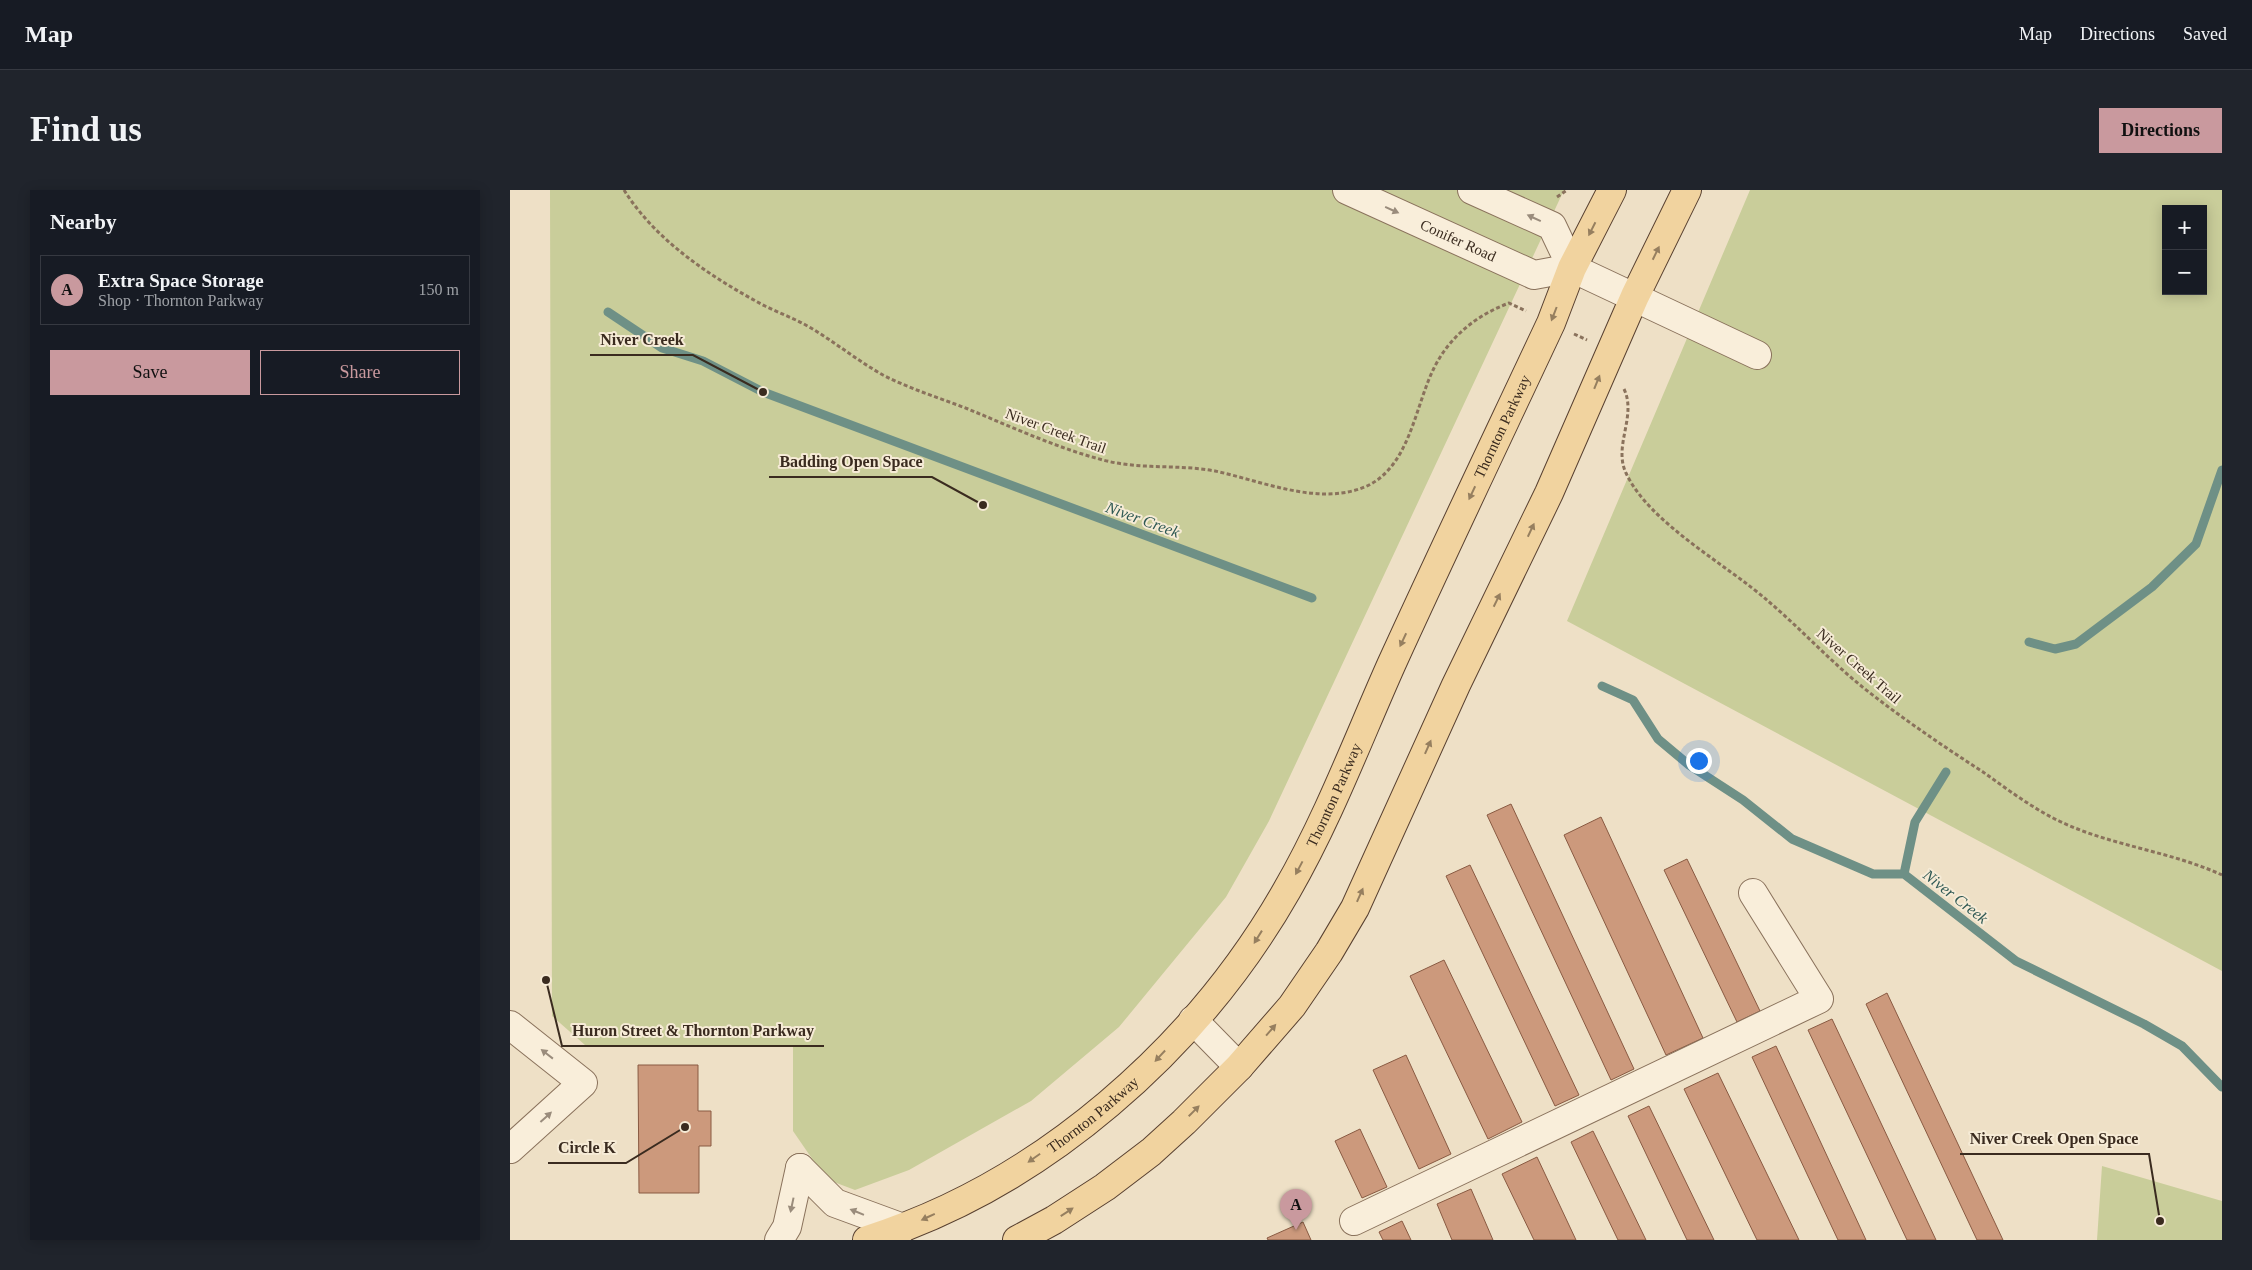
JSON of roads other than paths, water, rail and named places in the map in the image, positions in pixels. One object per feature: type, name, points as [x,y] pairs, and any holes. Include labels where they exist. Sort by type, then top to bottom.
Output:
[{"type":"main road","name":"Thornton Parkway","points":[[867,1240],[903,1228],[972,1196],[1015,1172],[1114,1100],[1159,1058],[1193,1020],[1255,943],[1315,838],[1393,662],[1551,323],[1572,268],[1612,190]]},
{"type":"main road","points":[[1017,1240],[1054,1220],[1105,1188],[1151,1152],[1239,1067],[1292,1006],[1329,952],[1355,908],[1456,685],[1549,494],[1634,296],[1686,190]]},
{"type":"street","name":"Conifer Road","points":[[1347,190],[1534,274],[1572,268]]},
{"type":"street","points":[[1472,190],[1552,226],[1572,268],[1757,355]]},
{"type":"street","points":[[1354,1221],[1819,999],[1753,893]]},
{"type":"street","points":[[1193,1020],[1239,1067]]},
{"type":"street","points":[[510,1025],[583,1083],[510,1149]]},
{"type":"street","points":[[779,1240],[787,1227],[800,1168],[835,1203],[903,1228]]},
{"type":"waterway","name":"Niver Creek","points":[[608,312],[662,348],[703,361],[763,392],[1312,598]]},
{"type":"waterway","points":[[2029,642],[2055,649],[2076,644],[2152,587],[2196,544],[2222,470]]},
{"type":"waterway","name":"Niver Creek","points":[[1602,686],[1633,700],[1658,739],[1689,765],[1743,800],[1792,839],[1873,874],[1904,874],[2016,961],[2144,1024],[2182,1046],[2222,1087]]},
{"type":"waterway","points":[[1904,874],[1915,822],[1946,772]]},
{"type":"place","name":"Niver Creek","points":[[763,392]]},
{"type":"place","name":"Badding Open Space","points":[[983,505]]},
{"type":"place","name":"Huron Street & Thornton Parkway","points":[[546,980]]},
{"type":"place","name":"Circle K","points":[[685,1127]]},
{"type":"place","name":"Niver Creek Open Space","points":[[2160,1221]]},
{"type":"place","name":"Extra Space Storage","points":[[1296,1230]]}]
